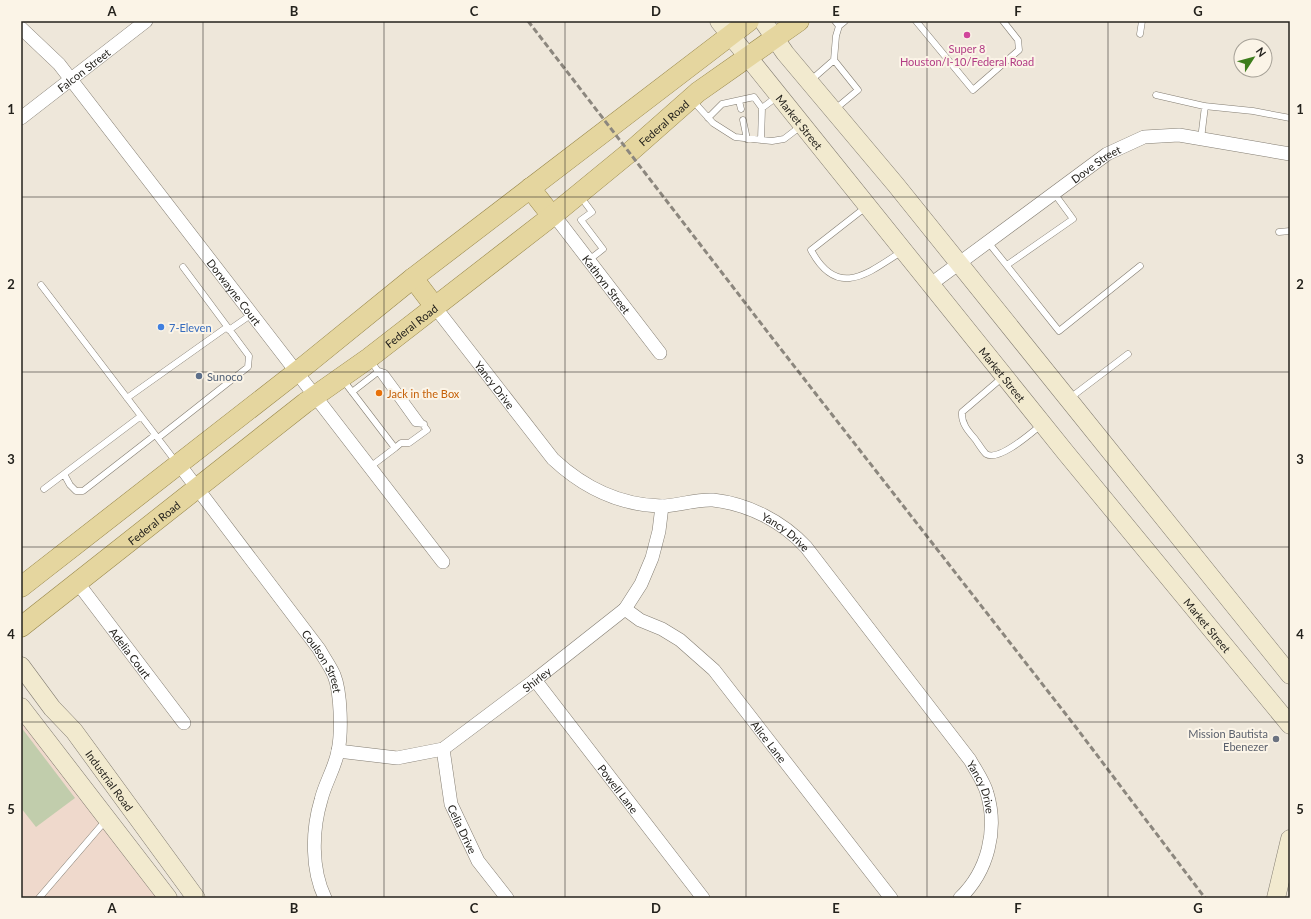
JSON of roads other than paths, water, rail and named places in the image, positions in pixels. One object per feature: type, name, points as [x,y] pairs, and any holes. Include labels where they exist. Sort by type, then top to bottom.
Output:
[{"type":"main road","points":[[21,586],[297,372],[413,278],[530,188],[725,28],[749,21]]},
{"type":"main road","points":[[763,21],[809,82],[959,263],[1290,675]]},
{"type":"main road","name":"Federal Road","points":[[21,627],[316,396],[346,385],[374,365],[435,307],[579,194],[630,152],[690,98],[748,55],[799,21]]},
{"type":"main road","name":"Market Street","points":[[725,28],[1004,376],[1290,725]]},
{"type":"main road","points":[[530,188],[553,215]]},
{"type":"main road","points":[[413,278],[435,307]]},
{"type":"main road","name":"Industrial Road","points":[[21,666],[52,708],[74,731],[196,898]]},
{"type":"main road","points":[[21,707],[168,898]]},
{"type":"main road","points":[[107,818],[128,803]]},
{"type":"main road","points":[[1280,888],[1290,839]]},
{"type":"street","name":"Falcon Street","points":[[21,118],[146,21]]},
{"type":"street","name":"Dorwayne Court","points":[[21,28],[44,48],[70,79],[316,396],[442,562]]},
{"type":"street","name":"Dove Street","points":[[931,284],[1106,154],[1144,137],[1179,135],[1290,154]]},
{"type":"street","name":"Kathryn Street","points":[[553,215],[660,353]]},
{"type":"street","name":"Yancy Drive","points":[[435,307],[553,459],[587,486],[614,498],[628,502],[662,506],[712,500],[748,509],[765,515],[794,534],[806,547],[970,760],[987,792],[991,815],[988,850],[978,877],[960,898]]},
{"type":"street","name":"Coulson Street","points":[[178,463],[319,649],[334,677],[340,716],[338,751],[321,800],[316,824],[317,871],[325,898]]},
{"type":"street","name":"Shirley","points":[[338,751],[397,758],[443,749],[535,680],[625,609],[641,584],[652,558],[659,531],[662,506]]},
{"type":"street","name":"Adelia Court","points":[[77,582],[184,723]]},
{"type":"street","name":"Alice Lane","points":[[625,609],[640,620],[662,629],[680,640],[714,670],[891,898]]},
{"type":"street","name":"Powell Lane","points":[[535,680],[703,898]]},
{"type":"street","name":"Celia Drive","points":[[443,749],[451,804],[478,861],[507,898]]},
{"type":"lane","points":[[833,111],[858,90],[834,60],[837,23],[845,21]]},
{"type":"lane","points":[[916,21],[973,90],[1019,50],[1018,40],[1004,21]]},
{"type":"lane","points":[[1140,34],[1142,21]]},
{"type":"lane","points":[[809,82],[834,60]]},
{"type":"lane","points":[[762,108],[779,95]]},
{"type":"lane","points":[[1156,95],[1205,106],[1253,111],[1290,118]]},
{"type":"lane","points":[[690,98],[713,123],[735,138],[761,140],[784,139],[803,125]]},
{"type":"lane","points":[[708,118],[722,104],[754,98],[762,108],[761,140]]},
{"type":"lane","points":[[739,101],[741,109]]},
{"type":"lane","points":[[1201,139],[1205,106]]},
{"type":"lane","points":[[743,120],[747,139]]},
{"type":"lane","points":[[1007,265],[1073,219],[1054,193]]},
{"type":"lane","points":[[579,194],[592,212],[581,220],[603,250],[589,260]]},
{"type":"lane","points":[[867,206],[811,250],[818,262],[831,275],[843,279],[865,275],[904,250]]},
{"type":"lane","points":[[1279,232],[1290,231]]},
{"type":"lane","points":[[988,242],[1059,331],[1140,266]]},
{"type":"lane","points":[[64,474],[70,485],[76,491],[83,491],[248,367],[250,362],[249,356],[183,268]]},
{"type":"lane","points":[[41,285],[178,463]]},
{"type":"lane","points":[[127,398],[228,328],[252,314]]},
{"type":"lane","points":[[1068,399],[1128,354]]},
{"type":"lane","points":[[370,467],[401,443],[409,443],[425,427],[385,373],[374,365]]},
{"type":"lane","points":[[1004,376],[962,412],[962,419],[966,429],[987,454],[993,455],[1001,454],[1043,424]]},
{"type":"lane","points":[[346,385],[395,448]]},
{"type":"lane","points":[[44,489],[141,416]]},
{"type":"lane","points":[[39,898],[107,818]]},
{"type":"railway","points":[[528,21],[773,339],[1075,726],[1205,898]]},
{"type":"place","name":"Super 8 Houston/I-10/Federal Road","points":[[967,35]]},
{"type":"place","name":"7-Eleven","points":[[161,327]]},
{"type":"place","name":"Sunoco","points":[[199,376]]},
{"type":"place","name":"Jack in the Box","points":[[379,393]]},
{"type":"place","name":"Mission Bautista Ebenezer","points":[[1276,739]]}]
